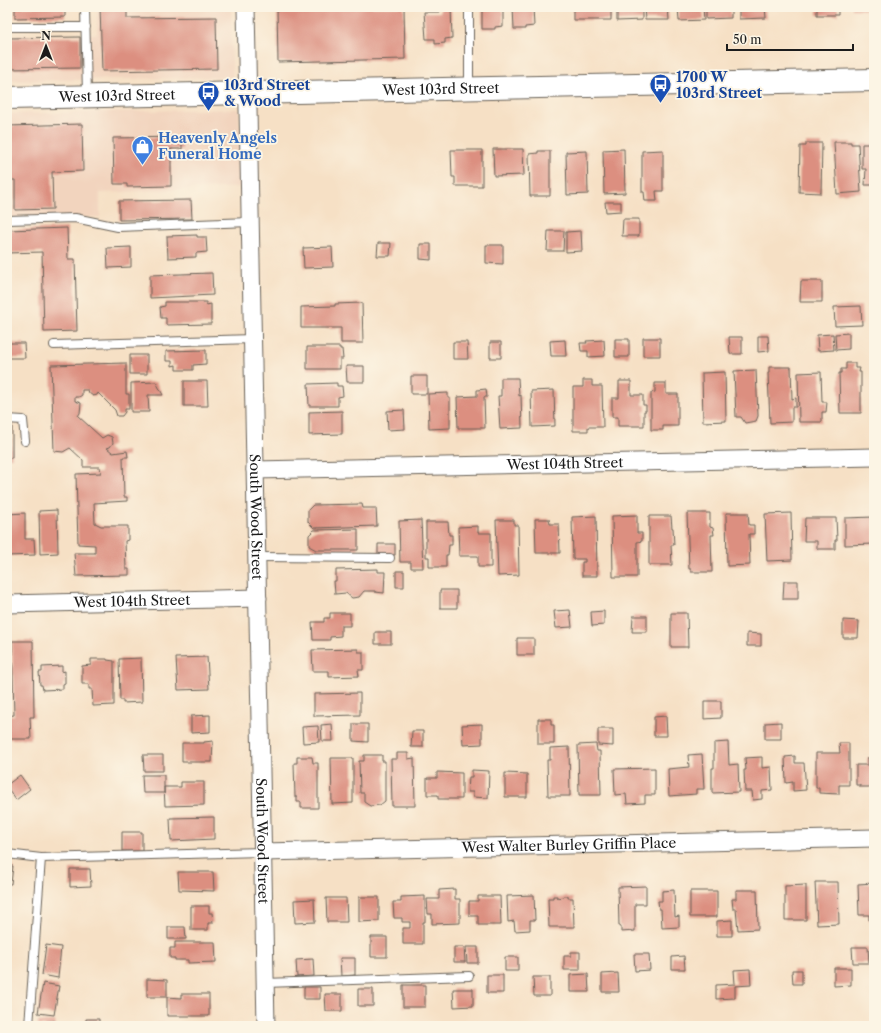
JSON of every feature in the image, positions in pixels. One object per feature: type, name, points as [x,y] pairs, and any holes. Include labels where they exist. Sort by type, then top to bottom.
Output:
[{"type":"main road","name":"West 103rd Street","points":[[7,98],[874,80]]},
{"type":"street","name":"South Wood Street","points":[[246,7],[266,1026]]},
{"type":"street","name":"West 104th Street","points":[[255,470],[874,457]]},
{"type":"street","name":"West 104th Street","points":[[7,604],[258,598]]},
{"type":"street","name":"West Walter Burley Griffin Place","points":[[263,852],[874,838]]},
{"type":"lane","points":[[85,7],[87,96]]},
{"type":"lane","points":[[468,7],[470,89]]},
{"type":"lane","points":[[7,27],[86,27]]},
{"type":"lane","points":[[7,220],[76,218],[118,227],[250,222]]},
{"type":"lane","points":[[54,345],[253,339]]},
{"type":"lane","points":[[7,419],[23,420],[25,441]]},
{"type":"lane","points":[[257,557],[390,558]]},
{"type":"lane","points":[[7,854],[41,858],[263,852]]},
{"type":"lane","points":[[29,1026],[41,858]]},
{"type":"lane","points":[[266,983],[469,976]]},
{"type":"shaded area","points":[[97,7],[231,7],[232,77],[7,81],[7,35],[97,34]]},
{"type":"shaded area","points":[[239,109],[242,187],[100,193],[100,217],[7,218],[7,114]]},
{"type":"building","points":[[15,7],[65,7],[65,17],[15,18]]},
{"type":"building","points":[[100,7],[127,7],[127,18],[216,17],[217,69],[102,71]]},
{"type":"building","points":[[277,7],[404,7],[405,59],[278,62]]},
{"type":"building","points":[[440,7],[451,7],[452,38],[445,39],[445,43],[435,44],[435,39],[426,39],[424,12],[440,12]]},
{"type":"building","points":[[482,7],[503,7],[503,26],[495,27],[495,29],[482,29]]},
{"type":"building","points":[[513,7],[533,7],[534,26],[525,27],[525,29],[514,29]]},
{"type":"building","points":[[573,7],[611,7],[611,20],[573,20]]},
{"type":"building","points":[[617,7],[642,7],[642,20],[617,21]]},
{"type":"building","points":[[644,7],[668,7],[669,20],[645,20]]},
{"type":"building","points":[[678,7],[703,7],[704,20],[679,21]]},
{"type":"building","points":[[706,7],[731,7],[731,18],[706,19]]},
{"type":"building","points":[[739,7],[765,7],[766,18],[739,19]]},
{"type":"building","points":[[817,7],[838,7],[838,15],[817,15]]},
{"type":"building","points":[[852,7],[873,7],[873,10],[852,9]]},
{"type":"building","points":[[80,37],[80,68],[7,69],[7,38]]},
{"type":"building","points":[[82,124],[83,171],[52,172],[53,209],[15,210],[15,180],[7,180],[7,126]]},
{"type":"building","name":"Heavenly Angels Funeral Home","points":[[182,137],[182,149],[171,149],[171,186],[127,187],[127,184],[114,184],[113,138]]},
{"type":"building","points":[[834,142],[851,142],[851,144],[858,144],[861,192],[837,194]]},
{"type":"building","points":[[806,143],[822,143],[821,193],[799,192],[800,146],[806,146]]},
{"type":"building","points":[[862,144],[874,144],[874,185],[865,185],[866,169],[862,169]]},
{"type":"building","points":[[493,149],[523,149],[524,175],[494,176]]},
{"type":"building","points":[[624,149],[625,193],[604,194],[603,150]]},
{"type":"building","points":[[451,150],[482,150],[482,186],[455,186],[455,177],[452,177]]},
{"type":"building","points":[[663,150],[663,191],[656,191],[657,201],[645,201],[644,192],[642,192],[642,151]]},
{"type":"building","points":[[538,151],[550,151],[550,196],[530,196],[529,154],[538,153]]},
{"type":"building","points":[[587,151],[588,194],[567,195],[566,152]]},
{"type":"building","points":[[191,200],[192,219],[119,220],[119,201]]},
{"type":"building","points":[[605,202],[621,202],[621,211],[606,212]]},
{"type":"building","points":[[623,219],[639,219],[639,236],[622,236]]},
{"type":"building","points":[[67,228],[68,259],[75,259],[77,331],[44,332],[42,252],[7,253],[7,230]]},
{"type":"building","points":[[548,231],[564,231],[563,251],[547,251]]},
{"type":"building","points":[[581,231],[582,251],[566,252],[566,232]]},
{"type":"building","points":[[197,235],[197,237],[206,237],[207,252],[196,253],[196,257],[168,258],[167,236]]},
{"type":"building","points":[[378,243],[391,243],[390,256],[377,256]]},
{"type":"building","points":[[420,244],[431,244],[431,260],[420,259]]},
{"type":"building","points":[[486,245],[503,245],[503,264],[486,263]]},
{"type":"building","points":[[131,247],[131,267],[108,268],[107,248]]},
{"type":"building","points":[[332,247],[333,267],[304,268],[303,248]]},
{"type":"building","points":[[212,273],[213,295],[150,298],[150,275]]},
{"type":"building","points":[[801,281],[822,281],[822,302],[800,302]]},
{"type":"building","points":[[165,302],[206,302],[206,305],[211,304],[211,324],[166,325],[166,318],[161,318],[160,307],[165,306]]},
{"type":"building","points":[[362,303],[363,343],[341,343],[341,328],[301,328],[301,307],[335,306],[335,304]]},
{"type":"building","points":[[861,306],[862,325],[835,326],[834,307]]},
{"type":"building","points":[[849,333],[849,349],[836,350],[835,334]]},
{"type":"building","points":[[833,334],[834,350],[818,351],[817,335]]},
{"type":"building","points":[[758,336],[768,336],[769,351],[758,352]]},
{"type":"building","points":[[729,337],[742,337],[742,354],[730,354]]},
{"type":"building","points":[[643,338],[660,338],[660,356],[643,356]]},
{"type":"building","points":[[615,339],[629,339],[629,357],[615,357]]},
{"type":"building","points":[[565,340],[566,356],[551,356],[550,341]]},
{"type":"building","points":[[604,340],[605,356],[588,357],[588,351],[581,351],[580,343],[587,343],[586,341]]},
{"type":"building","points":[[453,342],[467,342],[468,359],[453,359]]},
{"type":"building","points":[[490,342],[501,342],[501,358],[490,358]]},
{"type":"building","points":[[7,343],[24,343],[25,358],[7,358]]},
{"type":"building","points":[[307,347],[340,347],[340,349],[342,349],[343,359],[340,359],[340,369],[307,369]]},
{"type":"building","points":[[206,350],[206,364],[193,365],[193,370],[176,370],[176,365],[172,366],[172,361],[166,361],[166,351]]},
{"type":"building","points":[[130,355],[147,355],[147,374],[130,374]]},
{"type":"building","points":[[126,363],[126,394],[129,394],[129,409],[125,409],[122,416],[117,416],[115,410],[98,393],[97,395],[93,396],[88,390],[82,390],[82,395],[75,397],[75,401],[81,403],[80,413],[78,416],[102,438],[107,435],[112,437],[113,443],[107,448],[113,453],[127,451],[128,457],[123,457],[124,497],[127,497],[127,501],[94,503],[95,523],[101,526],[128,526],[128,540],[125,541],[126,569],[129,569],[129,575],[76,576],[74,553],[95,553],[95,545],[78,544],[76,474],[101,473],[100,467],[83,467],[83,460],[70,448],[63,452],[54,451],[51,365]]},
{"type":"building","points":[[846,363],[855,363],[855,368],[860,368],[861,413],[840,413],[839,373],[841,373],[841,369],[846,369]]},
{"type":"building","points":[[346,366],[364,366],[364,382],[347,382]]},
{"type":"building","points":[[769,367],[791,367],[792,399],[796,398],[796,407],[792,407],[792,422],[770,423]]},
{"type":"building","points":[[756,370],[758,416],[756,421],[745,423],[741,417],[736,417],[734,371]]},
{"type":"building","points":[[725,372],[726,421],[703,422],[702,373]]},
{"type":"building","points":[[821,372],[822,402],[827,402],[826,412],[822,412],[822,422],[799,422],[798,373]]},
{"type":"building","points":[[411,376],[427,376],[427,394],[411,394]]},
{"type":"building","points":[[501,378],[518,378],[519,396],[521,395],[522,428],[500,429],[498,396],[501,396]]},
{"type":"building","points":[[583,380],[592,380],[592,386],[602,386],[603,427],[588,427],[588,431],[573,431],[573,387],[583,387]]},
{"type":"building","points":[[184,381],[207,381],[208,406],[184,406]]},
{"type":"building","points":[[619,381],[631,381],[631,395],[643,395],[643,405],[646,405],[646,411],[644,411],[644,426],[618,426],[618,417],[612,417],[612,398],[619,398]]},
{"type":"building","points":[[156,382],[163,395],[148,395],[149,412],[131,412],[131,383]]},
{"type":"building","points":[[337,383],[337,386],[342,386],[343,396],[338,397],[338,406],[309,406],[308,384]]},
{"type":"building","points":[[655,383],[666,383],[666,394],[678,394],[678,426],[663,426],[663,430],[651,430],[651,393],[655,392]]},
{"type":"building","points":[[486,389],[487,397],[484,397],[485,428],[458,428],[457,397],[477,396],[477,390]]},
{"type":"building","points":[[554,390],[555,426],[532,427],[531,391]]},
{"type":"building","points":[[448,393],[448,398],[450,398],[450,428],[429,429],[428,394]]},
{"type":"building","points":[[404,410],[405,429],[388,430],[387,411]]},
{"type":"building","points":[[342,411],[342,434],[309,435],[309,412]]},
{"type":"building","points":[[7,425],[12,425],[12,458],[7,458]]},
{"type":"building","points":[[362,504],[363,508],[376,508],[377,526],[314,528],[308,522],[308,510],[313,505]]},
{"type":"building","points":[[57,510],[58,553],[40,554],[39,511]]},
{"type":"building","points":[[25,513],[25,539],[34,539],[35,555],[7,556],[7,514]]},
{"type":"building","points":[[687,513],[710,513],[710,527],[713,528],[714,535],[711,535],[712,572],[691,572],[691,569],[689,569]]},
{"type":"building","points":[[726,513],[748,513],[749,525],[754,525],[754,534],[749,534],[750,565],[727,566]]},
{"type":"building","points":[[791,513],[792,560],[767,561],[765,514]]},
{"type":"building","points":[[637,515],[637,533],[642,533],[642,541],[637,542],[637,577],[613,577],[612,516]]},
{"type":"building","points":[[596,516],[597,576],[582,576],[582,562],[585,562],[585,559],[573,559],[572,517]]},
{"type":"building","points":[[649,516],[671,516],[674,545],[671,545],[672,565],[649,565]]},
{"type":"building","points":[[874,517],[874,544],[845,545],[845,518]]},
{"type":"building","points":[[805,518],[836,518],[837,540],[835,540],[835,549],[817,549],[817,541],[804,541]]},
{"type":"building","points":[[535,519],[549,519],[550,524],[559,524],[560,553],[536,553]]},
{"type":"building","points":[[421,520],[423,568],[411,568],[411,562],[400,562],[399,521]]},
{"type":"building","points":[[496,520],[514,520],[514,525],[518,525],[519,575],[498,576]]},
{"type":"building","points":[[426,522],[448,522],[449,535],[452,535],[452,545],[449,545],[448,555],[446,555],[446,567],[429,567],[429,557],[426,557]]},
{"type":"building","points":[[478,526],[478,533],[491,533],[491,567],[478,567],[478,556],[459,556],[458,527]]},
{"type":"building","points":[[358,529],[358,550],[316,550],[309,546],[309,535],[314,530]]},
{"type":"building","points":[[378,544],[395,544],[395,555],[378,555]]},
{"type":"building","points":[[378,569],[378,572],[385,572],[384,593],[364,591],[359,597],[352,598],[346,593],[335,594],[334,581],[336,581],[336,570]]},
{"type":"building","points":[[396,571],[404,571],[404,587],[396,587]]},
{"type":"building","points":[[784,581],[798,581],[798,599],[783,599]]},
{"type":"building","points":[[440,590],[457,590],[457,608],[440,608]]},
{"type":"building","points":[[570,610],[572,627],[556,628],[554,611]]},
{"type":"building","points":[[604,611],[604,625],[592,626],[591,612]]},
{"type":"building","points":[[330,613],[350,613],[350,626],[341,626],[341,636],[330,637],[330,640],[313,640],[312,622],[324,622],[324,618],[330,618]]},
{"type":"building","points":[[671,613],[687,613],[688,647],[671,647]]},
{"type":"building","points":[[633,616],[647,616],[647,632],[632,632]]},
{"type":"building","points":[[843,620],[859,621],[858,638],[843,638]]},
{"type":"building","points":[[375,632],[391,632],[391,644],[375,644]]},
{"type":"building","points":[[747,633],[761,634],[761,646],[747,646]]},
{"type":"building","points":[[517,638],[534,638],[534,655],[517,655]]},
{"type":"building","points":[[12,641],[33,641],[34,717],[30,717],[31,739],[7,739],[7,716],[14,715]]},
{"type":"building","points":[[358,649],[358,652],[363,652],[363,670],[358,670],[359,676],[329,677],[329,671],[313,671],[312,650]]},
{"type":"building","points":[[207,657],[209,689],[178,690],[176,658]]},
{"type":"building","points":[[141,658],[142,702],[123,703],[123,700],[120,700],[119,659]]},
{"type":"building","points":[[91,659],[107,659],[114,661],[114,705],[93,706],[92,689],[89,689],[89,684],[82,684],[82,666],[91,665]]},
{"type":"building","points":[[62,666],[62,672],[65,671],[65,683],[63,684],[63,689],[43,690],[42,685],[40,685],[39,672],[42,672],[42,667]]},
{"type":"building","points":[[360,693],[360,715],[314,716],[314,694]]},
{"type":"building","points":[[704,701],[721,701],[721,718],[704,719]]},
{"type":"building","points":[[210,715],[210,732],[191,733],[191,716]]},
{"type":"building","points":[[666,716],[667,736],[654,736],[654,717]]},
{"type":"building","points":[[538,719],[551,719],[551,725],[554,725],[554,744],[538,744]]},
{"type":"building","points":[[781,722],[781,739],[765,739],[765,723]]},
{"type":"building","points":[[332,724],[333,741],[322,741],[321,725]]},
{"type":"building","points":[[353,724],[368,724],[368,742],[353,741]]},
{"type":"building","points":[[482,724],[482,744],[463,745],[462,725]]},
{"type":"building","points":[[318,726],[319,742],[303,743],[302,727]]},
{"type":"building","points":[[598,729],[613,729],[613,746],[598,745]]},
{"type":"building","points":[[412,731],[423,731],[423,747],[411,747]]},
{"type":"building","points":[[213,741],[212,762],[182,762],[182,743],[204,743]]},
{"type":"building","points":[[728,742],[729,765],[738,764],[739,792],[712,793],[714,743]]},
{"type":"building","points":[[839,743],[849,743],[849,785],[839,785],[839,794],[819,793],[819,788],[816,788],[816,753],[840,753]]},
{"type":"building","points":[[596,744],[597,751],[600,751],[601,795],[579,795],[578,745]]},
{"type":"building","points":[[569,747],[570,796],[548,796],[547,760],[550,760],[550,748]]},
{"type":"building","points":[[397,753],[408,753],[408,759],[414,758],[415,806],[392,806],[391,759],[397,759]]},
{"type":"building","points":[[702,754],[704,789],[696,789],[696,794],[669,796],[668,769],[689,767],[688,755]]},
{"type":"building","points":[[143,755],[163,755],[163,771],[144,771]]},
{"type":"building","points":[[364,755],[382,755],[382,761],[385,761],[385,801],[380,805],[370,806],[364,802],[364,793],[360,793],[359,761],[364,761]]},
{"type":"building","points":[[795,756],[795,763],[804,763],[806,790],[793,791],[793,782],[786,783],[785,757]]},
{"type":"building","points":[[297,757],[312,757],[313,763],[318,763],[318,808],[301,808],[301,802],[297,802],[297,797],[295,797],[294,763],[297,763]]},
{"type":"building","points":[[762,757],[762,768],[771,767],[772,790],[762,791],[762,799],[753,800],[752,791],[745,791],[745,758]]},
{"type":"building","points":[[874,757],[874,787],[860,787],[860,785],[856,785],[856,765],[867,765],[867,758]]},
{"type":"building","points":[[331,758],[353,758],[353,803],[332,804]]},
{"type":"building","points":[[655,768],[655,795],[645,795],[645,803],[627,804],[626,794],[615,795],[614,769]]},
{"type":"building","points":[[472,770],[489,771],[488,798],[473,797],[473,792],[468,792],[469,777],[472,777]]},
{"type":"building","points":[[437,772],[462,773],[462,799],[438,799],[438,795],[427,795],[427,778],[437,778]]},
{"type":"building","points":[[505,773],[527,774],[527,797],[505,797]]},
{"type":"building","points":[[20,775],[30,789],[16,800],[7,785]]},
{"type":"building","points":[[142,775],[164,775],[164,793],[143,793]]},
{"type":"building","points":[[181,782],[204,782],[204,805],[165,806],[164,787],[181,787]]},
{"type":"building","points":[[214,817],[214,839],[171,841],[170,818]]},
{"type":"building","points":[[122,832],[142,832],[142,851],[122,851]]},
{"type":"building","points":[[7,866],[13,866],[11,884],[7,884]]},
{"type":"building","points":[[70,869],[90,869],[91,886],[70,887]]},
{"type":"building","points":[[178,872],[213,872],[214,891],[179,890]]},
{"type":"building","points":[[815,882],[838,882],[839,924],[817,925]]},
{"type":"building","points":[[874,883],[874,920],[869,920],[869,915],[859,915],[858,884]]},
{"type":"building","points":[[806,885],[806,920],[785,920],[785,886]]},
{"type":"building","points":[[646,886],[646,904],[635,904],[635,931],[621,932],[621,926],[619,926],[618,887]]},
{"type":"building","points":[[455,889],[455,899],[460,899],[460,923],[432,924],[432,914],[428,914],[427,899],[439,899],[439,890]]},
{"type":"building","points":[[674,890],[675,917],[679,916],[679,927],[662,928],[661,909],[659,909],[658,901],[662,901],[662,891]]},
{"type":"building","points":[[736,890],[757,890],[758,929],[738,930],[736,909],[733,909],[732,899],[736,899]]},
{"type":"building","points":[[690,891],[717,891],[717,917],[690,917]]},
{"type":"building","points":[[534,895],[535,920],[530,920],[530,930],[515,931],[514,921],[508,922],[507,896]]},
{"type":"building","points":[[425,896],[423,944],[403,944],[403,928],[410,928],[410,922],[402,922],[402,918],[394,918],[393,902],[401,902],[401,897]]},
{"type":"building","points":[[478,896],[500,896],[501,925],[478,925],[478,916],[469,916],[469,901],[478,901]]},
{"type":"building","points":[[553,896],[557,896],[557,898],[568,896],[568,898],[573,898],[574,927],[549,927],[548,898],[553,898]]},
{"type":"building","points":[[359,897],[379,897],[379,921],[359,922]]},
{"type":"building","points":[[326,898],[346,898],[347,922],[327,922]]},
{"type":"building","points":[[314,899],[315,922],[295,923],[294,900]]},
{"type":"building","points":[[191,906],[209,906],[209,913],[212,913],[213,923],[208,923],[208,930],[191,930]]},
{"type":"building","points":[[732,920],[732,936],[717,936],[717,921]]},
{"type":"building","points":[[168,927],[185,927],[186,939],[168,939]]},
{"type":"building","points":[[371,937],[387,937],[387,957],[371,957]]},
{"type":"building","points":[[175,942],[215,942],[216,962],[188,963],[188,960],[175,960],[175,958],[170,958],[170,948],[175,948]]},
{"type":"building","points":[[46,945],[61,947],[58,978],[42,975]]},
{"type":"building","points":[[454,947],[464,947],[465,962],[454,962]]},
{"type":"building","points":[[466,947],[478,947],[478,963],[467,963]]},
{"type":"building","points":[[852,947],[868,947],[869,963],[853,963]]},
{"type":"building","points":[[571,952],[580,952],[580,970],[564,970],[564,956],[571,956]]},
{"type":"building","points":[[634,954],[649,954],[650,970],[635,971]]},
{"type":"building","points":[[684,956],[685,969],[672,969],[672,957]]},
{"type":"building","points":[[505,957],[518,957],[518,971],[505,971]]},
{"type":"building","points":[[340,958],[355,958],[355,975],[341,976]]},
{"type":"building","points":[[313,959],[314,976],[297,977],[296,960]]},
{"type":"building","points":[[834,968],[851,968],[851,985],[834,986]]},
{"type":"building","points":[[750,969],[751,985],[735,986],[735,998],[716,999],[716,985],[735,984],[734,970]]},
{"type":"building","points":[[792,970],[802,970],[802,984],[793,984]]},
{"type":"building","points":[[618,973],[619,992],[602,992],[602,974]]},
{"type":"building","points":[[588,974],[589,992],[570,992],[570,975]]},
{"type":"building","points":[[487,975],[503,975],[503,993],[487,993]]},
{"type":"building","points":[[533,977],[550,977],[550,996],[534,996]]},
{"type":"building","points":[[147,979],[167,980],[167,997],[147,997]]},
{"type":"building","points":[[43,983],[59,986],[54,1015],[38,1013]]},
{"type":"building","points":[[403,985],[425,985],[425,1007],[403,1007]]},
{"type":"building","points":[[304,987],[320,987],[320,999],[304,999]]},
{"type":"building","points":[[358,989],[373,989],[373,1006],[358,1006]]},
{"type":"building","points":[[453,989],[473,989],[473,1006],[454,1007]]},
{"type":"building","points":[[181,994],[209,994],[209,1016],[167,1016],[167,997],[181,998]]},
{"type":"building","points":[[325,994],[342,994],[342,1011],[326,1011]]},
{"type":"building","points":[[86,1019],[99,1019],[99,1026],[86,1026]]},
{"type":"building","points":[[55,1021],[56,1026],[38,1026],[38,1022]]},
{"type":"building","points":[[157,1023],[177,1023],[177,1026],[157,1026]]},
{"type":"place","name":"1700 W 103rd Street","points":[[661,104]]},
{"type":"place","name":"103rd Street & Wood","points":[[208,112]]},
{"type":"place","name":"Heavenly Angels Funeral Home","points":[[142,166]]}]
